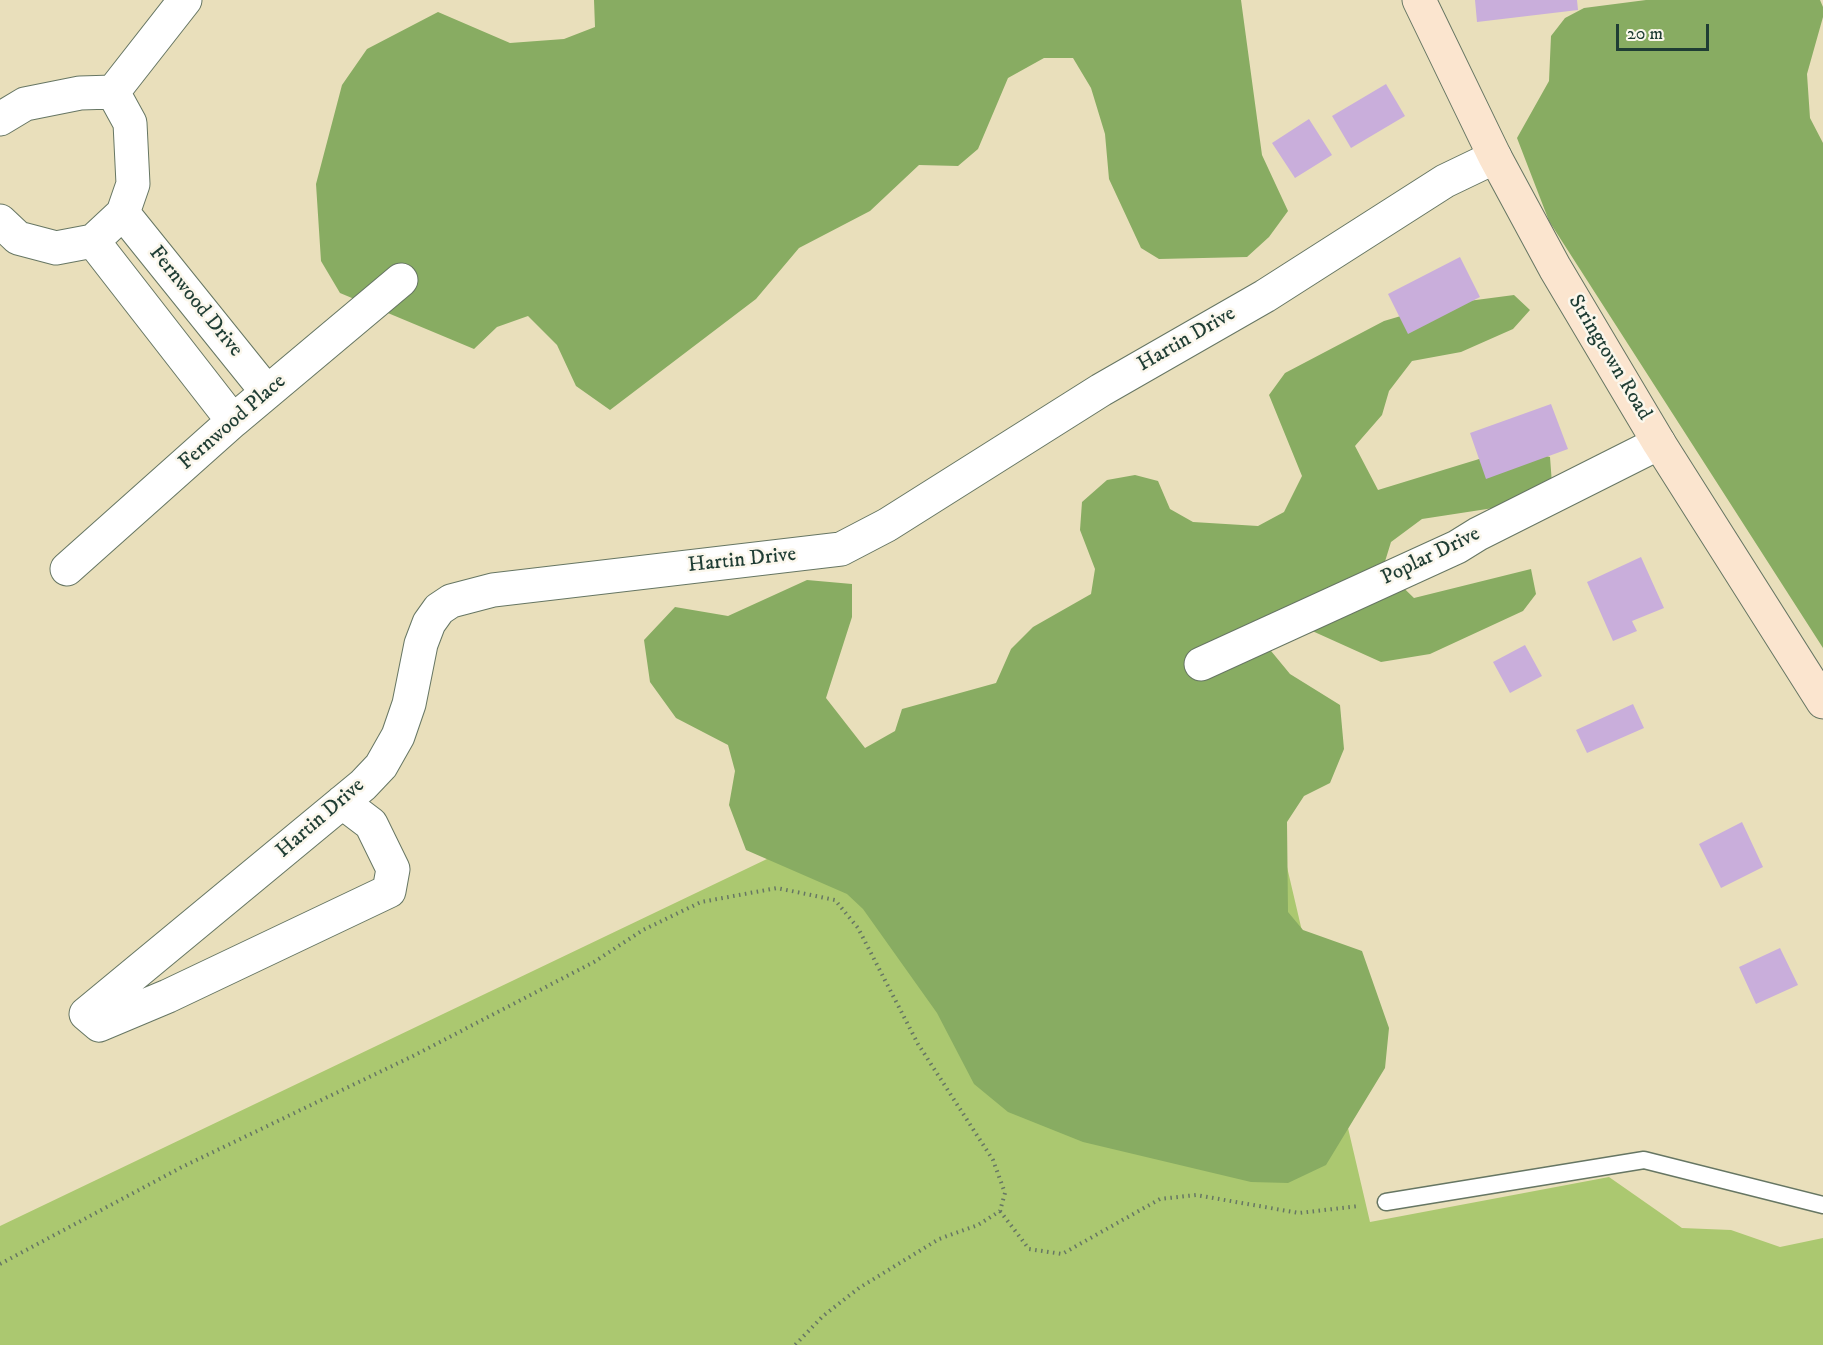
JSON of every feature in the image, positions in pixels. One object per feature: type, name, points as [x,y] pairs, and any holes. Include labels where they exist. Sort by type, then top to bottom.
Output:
[{"type":"main road","name":"Stringtown Road","points":[[1419,0],[1495,157],[1555,268],[1659,443],[1823,702]]},
{"type":"street","points":[[113,92],[184,0]]},
{"type":"street","points":[[0,119],[25,104],[80,93],[113,92]]},
{"type":"street","points":[[0,221],[18,238],[56,248],[93,241],[123,213],[133,184],[130,123],[113,92]]},
{"type":"street","name":"Hartin Drive","points":[[342,802],[371,824],[393,868],[389,891],[168,996],[99,1025],[86,1014],[342,802],[381,766],[398,736],[409,704],[421,644],[439,609],[451,601],[493,590],[841,549],[887,525],[1101,390],[1265,296],[1445,181],[1495,157]]},
{"type":"street","name":"Fernwood Drive","points":[[123,213],[267,392]]},
{"type":"street","name":"Fernwood Drive","points":[[93,241],[233,421]]},
{"type":"street","name":"Fernwood Place","points":[[67,569],[233,421],[401,280]]},
{"type":"street","name":"Poplar Drive","points":[[1201,664],[1457,547],[1478,534],[1659,443]]},
{"type":"lane","points":[[1386,1202],[1644,1160],[1823,1205]]},
{"type":"path","points":[[0,1264],[183,1167],[433,1046],[594,962],[643,930],[700,903],[777,888],[835,900],[858,928],[918,1044],[993,1160],[1005,1193],[1000,1211],[978,1225],[939,1239],[859,1288],[824,1316],[795,1345]]},
{"type":"path","points":[[1000,1211],[1029,1249],[1062,1254],[1160,1199],[1196,1195],[1299,1213],[1359,1206]]},
{"type":"green space","points":[[594,0],[1241,0],[1262,155],[1288,211],[1269,237],[1247,257],[1159,259],[1141,248],[1109,179],[1105,134],[1091,88],[1073,58],[1044,58],[1008,78],[978,149],[958,166],[919,165],[870,211],[799,248],[756,299],[610,410],[576,386],[557,345],[528,316],[497,327],[474,349],[340,293],[321,261],[316,184],[342,85],[367,49],[438,12],[510,43],[564,39],[595,27]]},
{"type":"green space","points":[[1646,0],[1820,0],[1823,7],[1823,17],[1807,74],[1810,118],[1823,143],[1823,648],[1549,221],[1517,138],[1549,81],[1551,36],[1565,18],[1584,8]]},
{"type":"green space","points":[[1514,295],[1530,310],[1513,329],[1461,352],[1412,361],[1389,391],[1382,415],[1355,446],[1378,490],[1515,448],[1550,457],[1552,484],[1526,503],[1422,519],[1391,542],[1383,568],[1414,598],[1531,569],[1536,594],[1523,611],[1430,654],[1381,662],[1279,616],[1262,640],[1290,674],[1340,705],[1344,749],[1330,783],[1304,796],[1287,822],[1288,912],[1303,930],[1362,951],[1389,1028],[1385,1068],[1326,1165],[1288,1183],[1251,1182],[1083,1142],[1008,1112],[974,1084],[937,1013],[863,909],[847,894],[746,850],[729,805],[735,771],[728,745],[676,718],[650,682],[644,640],[675,607],[728,616],[807,580],[852,584],[852,617],[826,698],[865,748],[895,731],[902,709],[996,683],[1011,649],[1033,627],[1091,594],[1095,569],[1080,530],[1082,502],[1107,480],[1135,475],[1158,481],[1170,509],[1193,522],[1258,526],[1284,512],[1302,476],[1269,395],[1285,373],[1384,321],[1438,305]]},
{"type":"green space","points":[[1233,636],[1370,1222],[1609,1177],[1682,1228],[1731,1230],[1780,1247],[1823,1238],[1823,1345],[0,1345],[0,1226]]},
{"type":"building","points":[[1475,0],[1577,0],[1578,10],[1477,22]]},
{"type":"building","points":[[1386,84],[1405,116],[1351,148],[1332,116]]},
{"type":"building","points":[[1309,119],[1332,155],[1295,178],[1272,143]]},
{"type":"building","points":[[1460,257],[1480,297],[1408,334],[1388,294]]},
{"type":"building","points":[[1551,404],[1568,449],[1486,479],[1470,433]]},
{"type":"building","points":[[1641,557],[1664,608],[1632,621],[1637,631],[1613,641],[1587,582]]},
{"type":"building","points":[[1525,645],[1542,676],[1510,693],[1493,662]]},
{"type":"building","points":[[1633,704],[1644,728],[1587,753],[1576,730]]},
{"type":"building","points":[[1742,822],[1763,867],[1721,888],[1699,844]]},
{"type":"building","points":[[1780,948],[1798,985],[1756,1004],[1739,967]]}]
